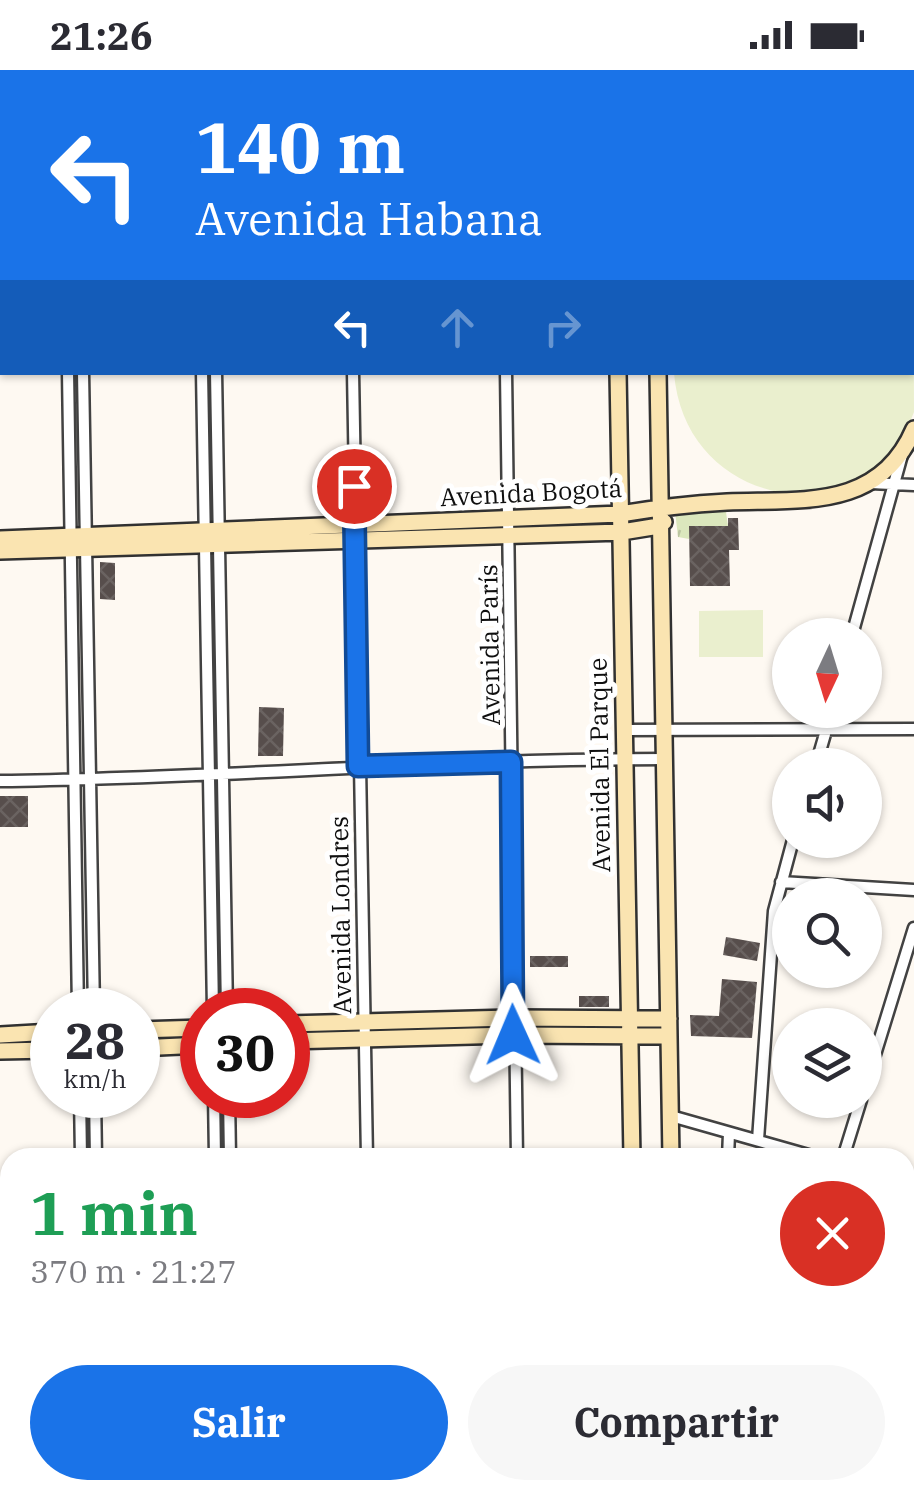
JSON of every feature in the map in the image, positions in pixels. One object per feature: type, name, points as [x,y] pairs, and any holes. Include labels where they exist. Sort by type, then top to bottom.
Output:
[{"type":"street","points":[[68,375],[91,780],[94,988]]},
{"type":"street","points":[[78,988],[76,780],[83,375]]},
{"type":"street","points":[[202,375],[223,776],[227,988]]},
{"type":"street","points":[[212,988],[210,776],[216,375]]},
{"type":"street","name":"Avenida Londres","points":[[353,375],[367,1148]]},
{"type":"street","name":"Avenida París","points":[[506,375],[517,1148]]},
{"type":"street","name":"Avenida El Parque","points":[[618,375],[617,532],[632,1148]]},
{"type":"street","points":[[658,375],[671,1148]]},
{"type":"street","name":"Avenida Bogotá","points":[[0,539],[78,542],[508,526],[680,506],[818,500],[870,483],[904,449],[914,428]]},
{"type":"street","points":[[857,618],[904,449]]},
{"type":"street","points":[[870,483],[914,485]]},
{"type":"street","points":[[659,526],[680,506]]},
{"type":"street","name":"Avenida Bogotá","points":[[508,526],[617,532],[659,526]]},
{"type":"street","name":"Avenida Bogotá","points":[[0,551],[78,542]]},
{"type":"street","points":[[821,748],[827,728]]},
{"type":"street","points":[[624,730],[914,729]]},
{"type":"street","points":[[0,780],[223,776],[358,766],[666,759]]},
{"type":"street","points":[[882,888],[914,890]]},
{"type":"street","points":[[882,1032],[914,928]]},
{"type":"street","points":[[758,1140],[772,940]]},
{"type":"street","points":[[310,1025],[362,1029],[513,1027],[628,1018],[669,1027]]},
{"type":"street","points":[[513,1027],[629,1036],[669,1027]]},
{"type":"street","points":[[310,1037],[362,1029]]},
{"type":"street","points":[[0,1035],[30,1033]]},
{"type":"street","points":[[0,1051],[30,1050]]},
{"type":"street","points":[[671,1116],[785,1148]]},
{"type":"street","points":[[80,1118],[81,1148]]},
{"type":"street","points":[[95,1118],[96,1148]]},
{"type":"street","points":[[214,1118],[215,1148]]},
{"type":"street","points":[[229,1118],[230,1148]]},
{"type":"street","points":[[846,1148],[855,1118]]},
{"type":"street","points":[[728,1148],[729,1133]]},
{"type":"green space","points":[[675,375],[914,375],[914,412],[891,453],[859,479],[821,492],[781,492],[743,480],[710,455],[686,420]]},
{"type":"green space","points":[[675,511],[726,512],[728,526],[689,526],[689,539],[678,537]]},
{"type":"green space","points":[[763,610],[763,657],[699,657],[699,611]]},
{"type":"building","points":[[728,518],[738,518],[739,550],[729,550],[730,586],[690,586],[689,526],[728,526]]},
{"type":"building","points":[[100,562],[115,563],[115,600],[100,599]]},
{"type":"building","points":[[259,707],[284,708],[283,756],[258,756]]},
{"type":"building","points":[[0,796],[28,796],[28,827],[0,827]]},
{"type":"building","points":[[726,937],[760,943],[757,961],[723,955]]},
{"type":"building","points":[[530,956],[568,956],[568,967],[530,967]]},
{"type":"building","points":[[722,979],[757,982],[752,1038],[691,1036],[690,1015],[719,1016]]},
{"type":"building","points":[[579,996],[609,996],[609,1007],[579,1007]]},
{"type":"route","points":[[354,486],[358,766],[511,762],[513,1035]]}]
